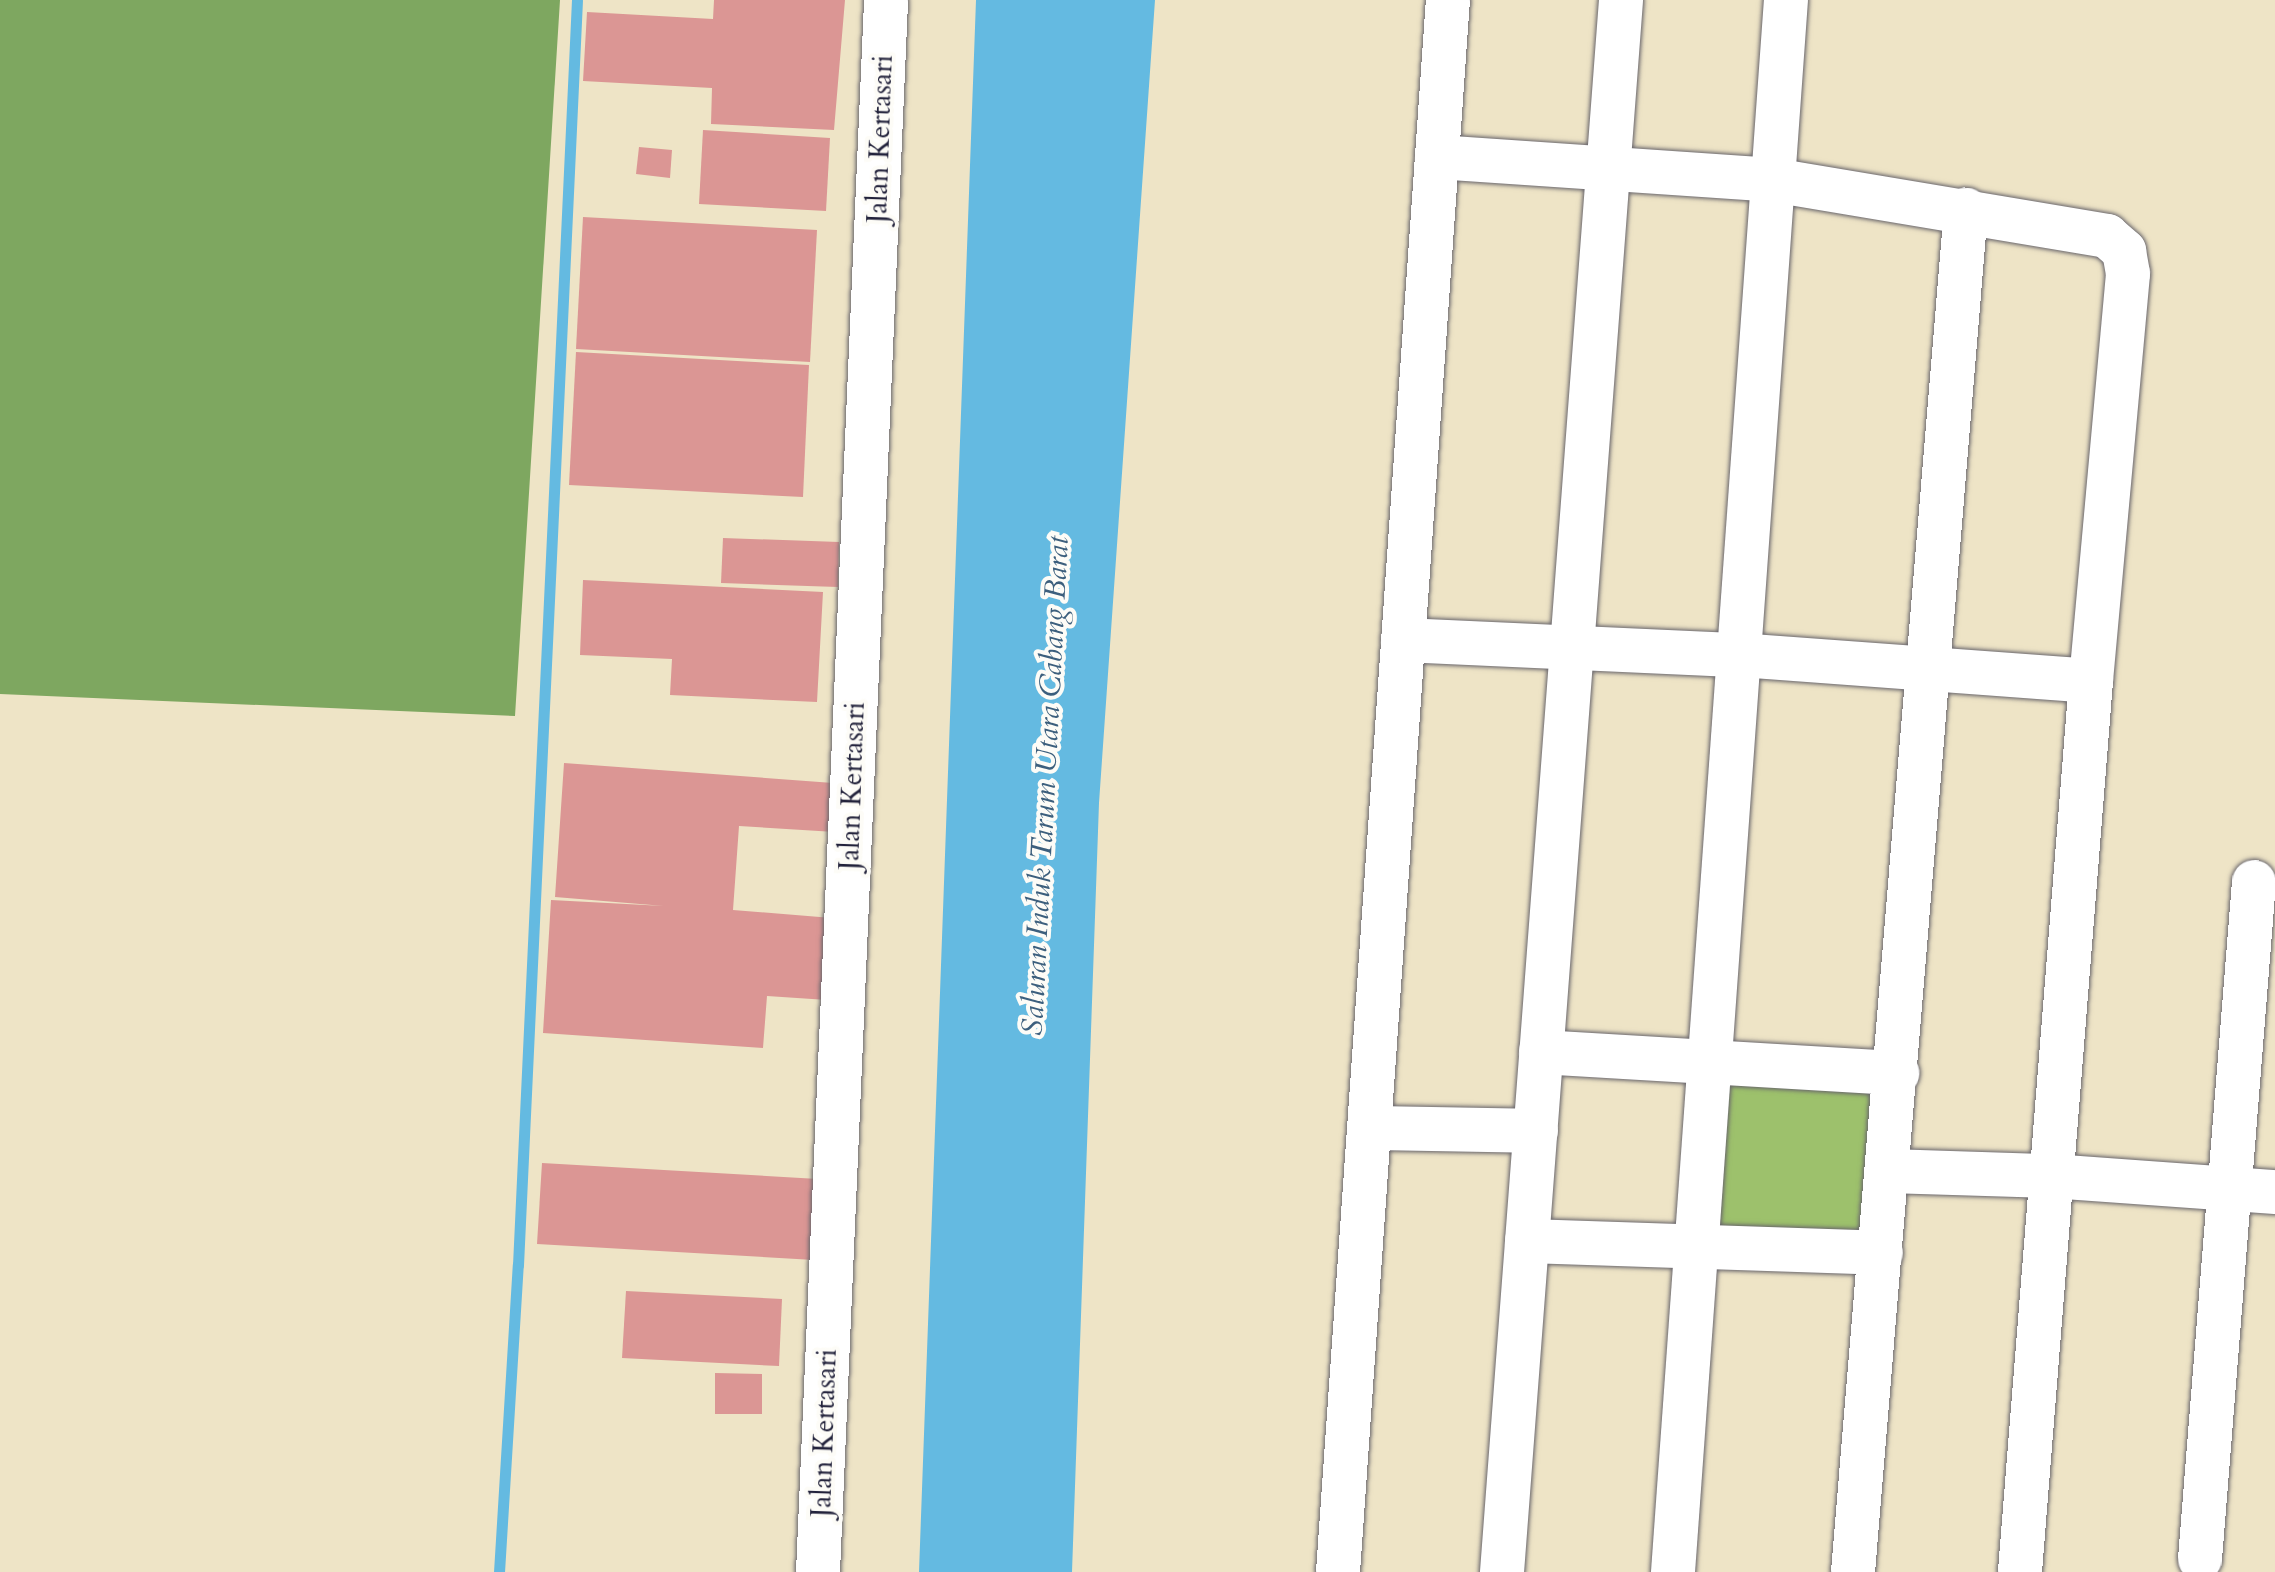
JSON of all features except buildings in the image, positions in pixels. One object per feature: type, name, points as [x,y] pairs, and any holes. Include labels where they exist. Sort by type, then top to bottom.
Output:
[{"type":"street","name":"Jalan Kertasari","points":[[818,1572],[886,0]]},
{"type":"street","points":[[1338,1572],[1448,0]]},
{"type":"street","points":[[1502,1572],[1621,0]]},
{"type":"street","points":[[1673,1572],[1786,0]]},
{"type":"street","points":[[1437,157],[1608,166],[1773,180],[2107,236],[2124,251],[2128,274],[2091,681],[2020,1572]]},
{"type":"street","points":[[1853,1572],[1897,1073],[1966,210]]},
{"type":"street","points":[[1403,640],[1739,655],[2091,681]]},
{"type":"street","points":[[2200,1559],[2254,882]]},
{"type":"street","points":[[1541,1052],[1897,1073]]},
{"type":"street","points":[[1369,1128],[1536,1131]]},
{"type":"street","points":[[1888,1171],[2051,1176],[2275,1192]]},
{"type":"street","points":[[1527,1241],[1881,1253]]},
{"type":"green space","points":[[0,0],[560,0],[515,716],[0,694]]},
{"type":"green space","points":[[1709,1063],[1897,1073],[1881,1253],[1696,1246]]},
{"type":"water","name":"Saluran Induk Tarum Utara Cabang Barat","points":[[976,0],[1155,0],[1099,803],[1072,1572],[919,1572]]},
{"type":"waterway","points":[[499,1572],[518,1265],[577,0]]}]
